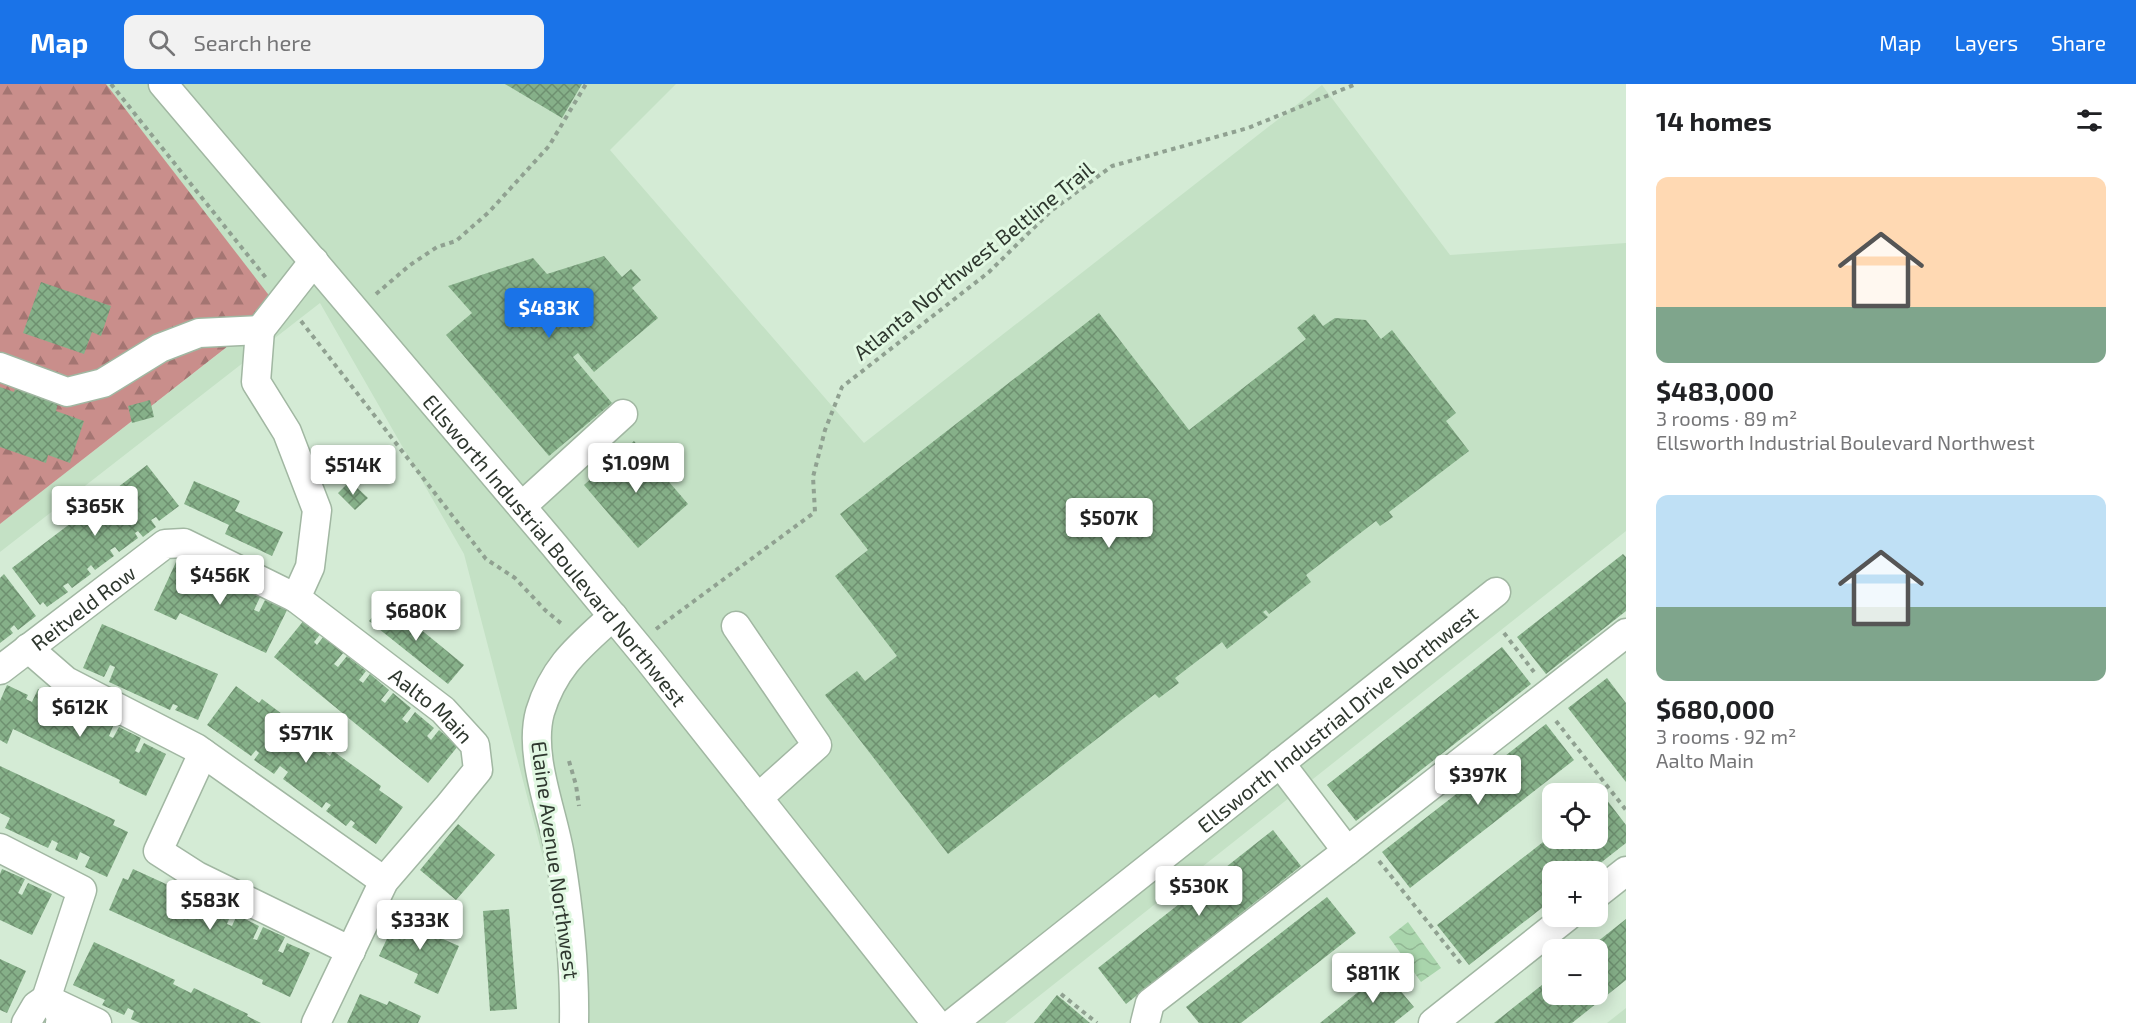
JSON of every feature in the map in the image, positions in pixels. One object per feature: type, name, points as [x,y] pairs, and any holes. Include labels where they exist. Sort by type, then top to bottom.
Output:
[{"type":"street","name":"Ellsworth Industrial Boulevard Northwest","points":[[164,84],[522,506],[635,643],[758,798],[925,1018]]},
{"type":"street","points":[[296,598],[310,567],[317,510],[287,432],[256,382],[260,330],[314,261]]},
{"type":"street","points":[[0,367],[68,392],[103,383],[160,348],[199,333],[260,330]]},
{"type":"street","points":[[522,506],[623,414]]},
{"type":"street","name":"Reitveld Row","points":[[0,670],[165,544],[184,543],[296,598]]},
{"type":"street","name":"Ellsworth Industrial Drive Northwest","points":[[953,1023],[1496,592]]},
{"type":"street","name":"Aalto Main","points":[[296,598],[443,710],[475,745],[478,770],[384,881],[316,1023]]},
{"type":"street","name":"Elaine Avenue Northwest","points":[[574,1023],[574,980],[560,855],[539,760],[540,714],[550,687],[568,657],[613,616]]},
{"type":"street","points":[[736,626],[817,745],[758,798]]},
{"type":"street","points":[[1145,1023],[1150,1003],[1360,853],[1622,646]]},
{"type":"street","points":[[28,648],[66,681],[203,753],[384,881]]},
{"type":"street","points":[[203,753],[158,851],[197,876],[351,951]]},
{"type":"street","points":[[1280,763],[1360,853]]},
{"type":"street","points":[[0,848],[82,890],[54,1008]]},
{"type":"street","points":[[1608,885],[1626,871]]},
{"type":"street","points":[[1433,1023],[1554,927]]},
{"type":"street","points":[[26,1023],[36,1006],[54,1008],[98,1023]]},
{"type":"path","points":[[357,312],[410,265],[437,248],[456,241],[489,212],[549,146],[586,84]]},
{"type":"path","name":"Atlanta Northwest Beltline Trail","points":[[635,643],[669,621],[815,512],[813,477],[825,430],[842,387],[989,272],[1051,211],[1112,166],[1248,128],[1356,84]]},
{"type":"path","points":[[486,559],[515,578],[544,610],[583,643]]},
{"type":"path","points":[[1503,633],[1537,676]]},
{"type":"path","points":[[1551,716],[1626,810]]},
{"type":"path","points":[[567,754],[580,807]]},
{"type":"path","points":[[1360,853],[1468,973]]},
{"type":"path","points":[[1061,994],[1097,1023]]},
{"type":"shaded area","points":[[106,84],[676,84],[610,150],[864,443],[1322,85],[1450,255],[1626,243],[1626,531],[1005,1023],[563,1023],[559,919],[464,554],[320,303],[0,552],[0,524],[277,308]]},
{"type":"shaded area","points":[[1626,1008],[1626,1023],[1607,1023]]},
{"type":"green space","points":[[0,84],[106,84],[278,307],[0,524]]},
{"type":"water","points":[[1408,922],[1441,968],[1421,982],[1389,937]]},
{"type":"building","points":[[505,84],[582,84],[562,118]]},
{"type":"building","points":[[604,256],[622,277],[631,269],[641,280],[632,288],[658,318],[594,372],[578,353],[573,357],[612,403],[549,456],[446,335],[472,313],[448,286],[533,258],[547,274]]},
{"type":"building","points":[[41,282],[111,306],[101,336],[92,332],[84,354],[23,333]]},
{"type":"building","points":[[1099,313],[1189,430],[1306,339],[1297,328],[1314,314],[1323,326],[1335,318],[1366,320],[1381,339],[1392,330],[1456,413],[1446,421],[1469,451],[1389,512],[1393,517],[1380,526],[1376,521],[1306,575],[1311,582],[1269,614],[1266,610],[1263,612],[1268,617],[1227,649],[1222,642],[1175,678],[1179,683],[1159,698],[1155,694],[948,854],[825,695],[857,671],[865,681],[897,656],[835,576],[868,550],[840,514]]},
{"type":"building","points":[[0,387],[14,392],[15,389],[58,403],[56,411],[84,421],[70,463],[48,455],[46,463],[0,447]]},
{"type":"building","points":[[150,400],[154,417],[132,423],[128,406]]},
{"type":"building","points":[[634,441],[688,504],[638,548],[584,485]]},
{"type":"building","points":[[147,465],[179,506],[159,521],[156,517],[151,520],[156,527],[143,537],[138,531],[135,533],[138,538],[119,552],[115,547],[110,550],[114,556],[95,570],[91,565],[87,569],[91,574],[72,588],[68,583],[63,586],[68,592],[47,607],[43,602],[40,605],[12,568]]},
{"type":"building","points":[[194,481],[240,501],[235,511],[283,532],[272,556],[225,534],[229,525],[184,504]]},
{"type":"building","points":[[350,481],[368,498],[355,510],[338,493]]},
{"type":"building","points":[[1623,554],[1626,557],[1626,611],[1546,674],[1517,637]]},
{"type":"building","points":[[176,562],[197,572],[200,567],[261,595],[254,610],[259,612],[265,600],[287,610],[266,653],[180,613],[176,620],[154,610]]},
{"type":"building","points":[[4,574],[36,616],[18,630],[14,625],[10,629],[13,633],[0,643],[0,578]]},
{"type":"building","points":[[386,601],[464,665],[448,684],[369,621]]},
{"type":"building","points":[[305,619],[322,632],[314,642],[317,645],[324,636],[344,652],[334,664],[338,667],[347,656],[366,671],[359,680],[363,683],[370,674],[389,690],[381,700],[385,703],[393,693],[411,708],[402,719],[407,723],[415,712],[434,728],[427,736],[431,740],[439,730],[458,746],[428,783],[274,657]]},
{"type":"building","points":[[102,624],[218,674],[198,720],[175,710],[178,706],[173,704],[170,710],[109,682],[115,667],[110,665],[104,677],[83,668]]},
{"type":"building","points":[[1502,647],[1531,684],[1356,821],[1327,785]]},
{"type":"building","points":[[1607,678],[1626,703],[1626,782],[1568,708]]},
{"type":"building","points":[[7,685],[28,695],[26,699],[32,702],[38,689],[60,699],[56,709],[61,712],[65,702],[86,712],[81,723],[86,726],[92,714],[114,724],[109,736],[113,738],[119,727],[141,738],[135,751],[139,753],[144,743],[166,754],[146,796],[119,783],[120,780],[13,729],[7,744],[0,740],[0,701]]},
{"type":"building","points":[[236,686],[259,703],[262,699],[310,735],[307,739],[330,756],[333,751],[381,786],[379,790],[403,807],[376,844],[352,827],[355,823],[351,820],[346,826],[326,811],[331,805],[326,802],[322,808],[283,779],[288,772],[280,766],[274,774],[254,760],[259,753],[256,750],[251,756],[207,725]]},
{"type":"building","points":[[1546,724],[1574,760],[1410,888],[1382,852]]},
{"type":"building","points":[[0,766],[115,820],[113,825],[128,832],[107,877],[85,867],[90,857],[80,852],[77,860],[55,850],[58,843],[52,840],[48,848],[5,828],[10,818],[0,813]]},
{"type":"building","points":[[1608,802],[1626,825],[1626,843],[1603,861],[1542,861],[1542,908],[1469,965],[1437,925],[1542,843],[1542,849],[1608,849]]},
{"type":"building","points":[[458,824],[495,855],[456,900],[420,870]]},
{"type":"building","points":[[1273,830],[1301,866],[1126,1004],[1098,968]]},
{"type":"building","points":[[2,869],[25,879],[18,893],[22,895],[28,883],[52,894],[32,935],[0,920],[0,874]]},
{"type":"building","points":[[133,869],[177,889],[172,900],[177,903],[183,891],[204,901],[199,911],[205,913],[210,904],[231,914],[227,924],[232,926],[237,915],[259,926],[253,939],[257,940],[263,927],[285,937],[278,951],[283,953],[287,943],[310,953],[290,997],[262,984],[263,980],[109,910],[123,878],[128,880]]},
{"type":"building","points":[[1327,897],[1356,933],[1241,1023],[1199,1023],[1186,1007]]},
{"type":"building","points":[[509,909],[517,1009],[490,1011],[483,911]]},
{"type":"building","points":[[400,910],[439,928],[436,936],[459,946],[438,994],[414,983],[418,974],[379,956]]},
{"type":"building","points":[[1626,919],[1626,980],[1608,994],[1608,939],[1601,939]]},
{"type":"building","points":[[94,942],[175,980],[173,984],[191,993],[194,988],[248,1014],[247,1016],[261,1023],[140,1023],[131,1019],[134,1011],[128,1008],[124,1015],[102,1005],[105,1000],[73,985]]},
{"type":"building","points":[[0,959],[26,971],[7,1013],[0,1010]]},
{"type":"building","points":[[1384,971],[1414,1007],[1394,1023],[1320,1023]]},
{"type":"building","points":[[1542,985],[1542,1005],[1595,1005],[1572,1023],[1494,1023]]},
{"type":"building","points":[[360,994],[387,1005],[389,1001],[421,1016],[418,1023],[347,1023]]},
{"type":"building","points":[[1057,995],[1090,1023],[1034,1023]]}]
